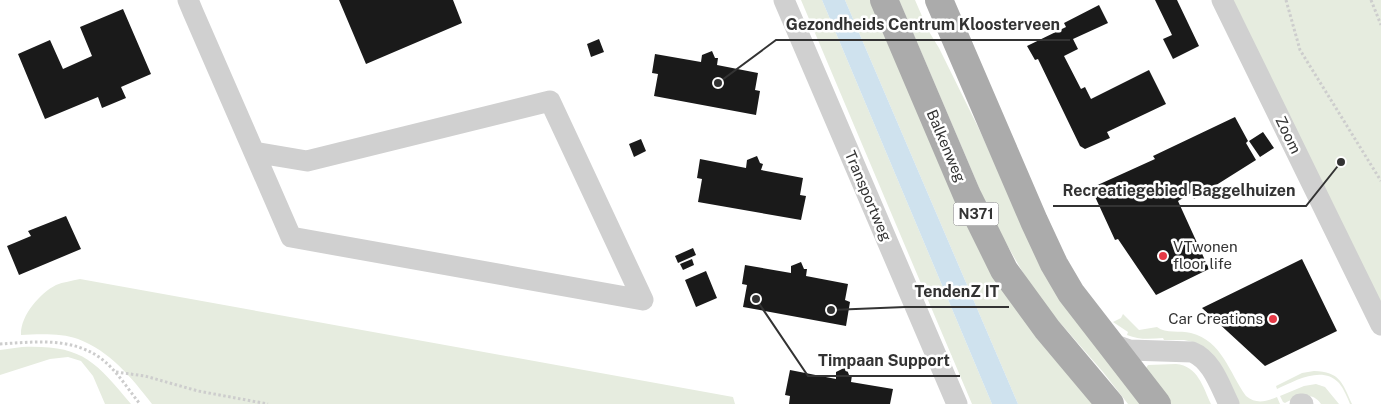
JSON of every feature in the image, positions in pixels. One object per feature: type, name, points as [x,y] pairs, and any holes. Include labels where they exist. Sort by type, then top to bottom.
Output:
[{"type":"main road","name":"Balkenweg","points":[[884,0],[967,195],[1004,270],[1047,329],[1110,404]]},
{"type":"main road","points":[[939,0],[1051,257],[1071,293],[1157,404]]},
{"type":"street","points":[[188,0],[254,152],[291,237],[644,300],[550,101],[308,161],[254,152]]},
{"type":"street","name":"Transportweg","points":[[784,0],[952,400]]},
{"type":"street","name":"Zoom","points":[[1222,0],[1381,324]]},
{"type":"street","points":[[1112,344],[1129,350],[1192,352],[1200,355],[1213,373],[1228,404]]},
{"type":"path","points":[[1286,0],[1300,50],[1381,181]]},
{"type":"path","points":[[1371,0],[1381,25]]},
{"type":"path","points":[[0,344],[42,341],[74,345],[98,356],[115,371],[140,404]]},
{"type":"path","points":[[115,371],[145,376],[198,392],[268,404]]},
{"type":"shaded area","points":[[801,0],[822,0],[992,404],[972,404]]},
{"type":"shaded area","points":[[845,0],[872,0],[963,217],[1097,404],[1018,404]]},
{"type":"shaded area","points":[[899,0],[915,0],[928,30],[939,48],[979,129],[1043,268],[1144,404],[1128,404],[1049,310],[1029,283],[986,204]]},
{"type":"shaded area","points":[[1222,0],[1381,0],[1381,325]]},
{"type":"shaded area","points":[[80,279],[733,397],[735,404],[152,404],[120,366],[90,344],[65,336],[21,335],[27,313],[38,299],[56,285]]},
{"type":"shaded area","points":[[1123,314],[1139,330],[1157,327],[1169,331],[1187,332],[1202,337],[1218,350],[1246,396],[1253,400],[1261,401],[1277,397],[1280,404],[1238,404],[1197,343],[1184,340],[1164,340],[1163,338],[1131,337],[1127,335],[1128,332],[1113,322],[1121,318]]},
{"type":"shaded area","points":[[22,347],[59,349],[85,358],[107,376],[131,404],[105,404],[93,376],[81,361],[68,357],[50,359],[0,375],[0,350]]},
{"type":"shaded area","points":[[1176,364],[1195,373],[1211,404],[1170,404],[1146,368],[1148,365]]},
{"type":"shaded area","points":[[1314,371],[1330,373],[1335,376],[1342,384],[1352,404],[1350,404],[1339,383],[1325,375],[1308,376],[1277,389],[1276,386],[1302,373]]},
{"type":"shaded area","points":[[1316,384],[1325,387],[1339,404],[1321,404],[1309,396],[1299,397],[1285,403],[1280,396],[1304,386]]},
{"type":"water","points":[[822,0],[845,0],[1018,404],[992,404]]},
{"type":"building","points":[[339,0],[453,0],[462,23],[366,64]]},
{"type":"building","points":[[1155,0],[1177,0],[1199,46],[1173,59],[1163,39],[1172,35]]},
{"type":"building","points":[[1099,5],[1108,23],[1073,39],[1078,49],[1064,56],[1081,89],[1085,87],[1091,99],[1149,70],[1166,104],[1107,132],[1110,138],[1085,149],[1080,146],[1038,59],[1035,60],[1027,46],[1066,27],[1064,23]]},
{"type":"building","points":[[123,9],[151,74],[121,87],[126,98],[102,108],[98,97],[45,119],[18,54],[50,40],[63,69],[92,56],[80,27]]},
{"type":"building","points":[[599,39],[604,52],[591,57],[587,44]]},
{"type":"building","points":[[712,51],[715,58],[718,58],[717,65],[758,73],[755,90],[760,91],[756,115],[654,96],[658,74],[652,73],[655,54],[701,62],[702,55]]},
{"type":"building","points":[[1235,117],[1248,141],[1246,143],[1256,160],[1194,199],[1191,193],[1178,201],[1209,269],[1156,295],[1118,239],[1115,240],[1091,188],[1155,159],[1153,156]]},
{"type":"building","points":[[1263,132],[1274,148],[1260,157],[1249,141]]},
{"type":"building","points":[[641,139],[646,151],[634,157],[629,144]]},
{"type":"building","points":[[757,156],[760,163],[763,164],[761,170],[803,178],[800,195],[806,196],[801,220],[698,202],[702,179],[697,178],[700,159],[746,168],[747,160]]},
{"type":"building","points":[[66,216],[81,249],[19,275],[7,246],[31,236],[28,231]]},
{"type":"building","points":[[693,248],[696,255],[678,263],[675,256]]},
{"type":"building","points":[[692,259],[694,265],[683,270],[680,264]]},
{"type":"building","name":"Car Creations","points":[[1302,259],[1337,331],[1265,366],[1202,308]]},
{"type":"building","points":[[801,262],[804,269],[807,269],[806,276],[848,284],[845,300],[850,302],[846,326],[743,307],[747,285],[742,284],[745,265],[791,273],[791,266]]},
{"type":"building","points":[[706,271],[717,298],[696,307],[685,280]]},
{"type":"building","points":[[846,367],[849,375],[852,375],[851,382],[893,389],[890,404],[789,404],[790,396],[785,395],[790,370],[836,379],[836,372]]},
{"type":"place","name":"Gezondheids Centrum Kloosterveen","points":[[718,83]]},
{"type":"place","name":"Recreatiegebied Baggelhuizen","points":[[1341,162]]},
{"type":"place","name":"VTwonen floor life","points":[[1163,256]]},
{"type":"place","name":"Timpaan Support","points":[[756,299]]},
{"type":"place","name":"TendenZ IT","points":[[831,310]]},
{"type":"place","name":"Car Creations","points":[[1273,319]]}]
